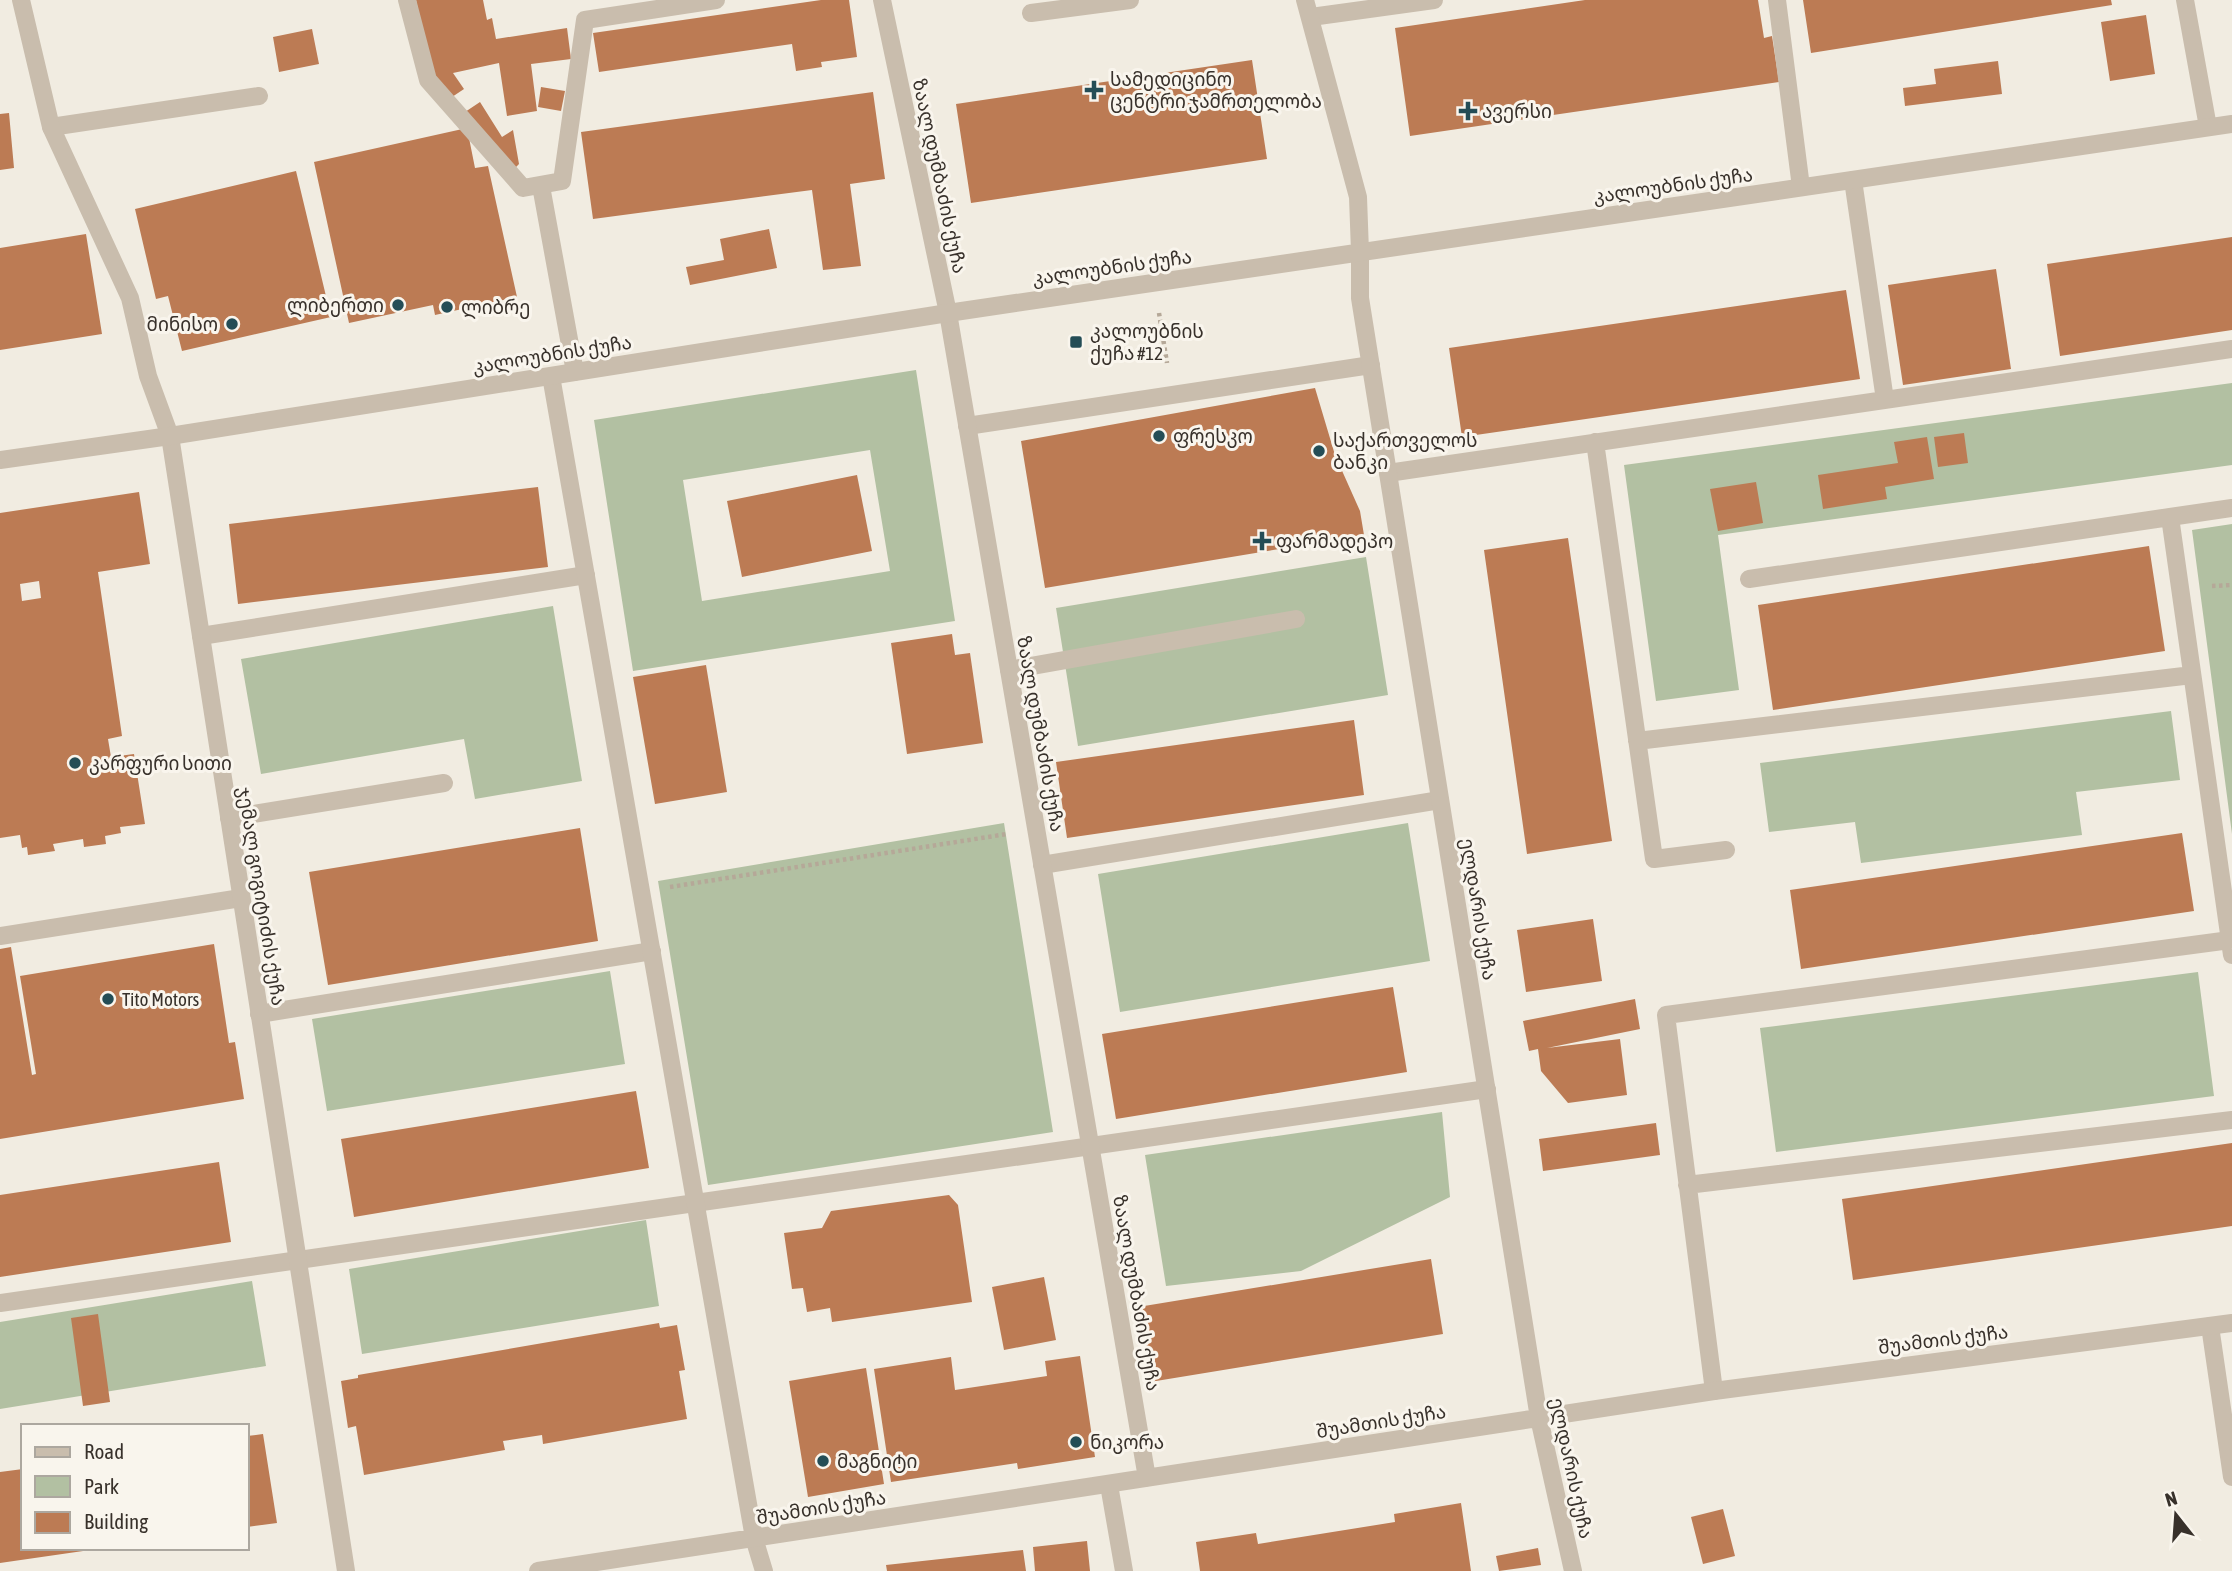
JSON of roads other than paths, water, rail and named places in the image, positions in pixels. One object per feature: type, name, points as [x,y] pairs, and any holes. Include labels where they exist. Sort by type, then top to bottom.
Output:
[{"type":"street","name":"ჯემალ გოგიტიძის ქუჩა","points":[[21,0],[51,127],[130,298],[148,376],[170,436],[346,1571]]},
{"type":"street","points":[[407,0],[428,80],[523,188],[562,181],[585,20],[716,0]]},
{"type":"street","name":"ზაალ დუმბაძის ქუჩა","points":[[882,0],[948,313],[1147,1478]]},
{"type":"street","points":[[1031,13],[1130,0]]},
{"type":"street","points":[[1308,8],[1434,0]]},
{"type":"street","points":[[1777,0],[1801,187]]},
{"type":"street","points":[[2185,0],[2208,127]]},
{"type":"street","name":"ელდარის ქუჩა","points":[[1308,8],[1358,197],[1360,298],[1539,1418],[1573,1571]]},
{"type":"street","points":[[51,127],[259,96]]},
{"type":"street","name":"კალოუბნის ქუჩა","points":[[0,460],[170,436],[948,313],[2232,124]]},
{"type":"street","points":[[1853,180],[1885,400]]},
{"type":"street","points":[[541,186],[576,372]]},
{"type":"street","points":[[1388,473],[2232,349]]},
{"type":"street","points":[[967,426],[1371,365]]},
{"type":"street","points":[[551,376],[754,1538],[764,1571]]},
{"type":"street","points":[[1595,443],[1654,859],[1726,850]]},
{"type":"street","points":[[1749,579],[2232,508]]},
{"type":"street","points":[[1714,1391],[1666,1015],[2231,948],[2170,517]]},
{"type":"street","points":[[201,636],[586,575]]},
{"type":"street","points":[[1009,670],[1296,619]]},
{"type":"street","points":[[1637,741],[2192,676]]},
{"type":"street","points":[[229,818],[444,783]]},
{"type":"street","points":[[1042,865],[1440,800]]},
{"type":"street","points":[[0,936],[242,898]]},
{"type":"street","points":[[259,1014],[652,951]]},
{"type":"street","points":[[0,1303],[1486,1089]]},
{"type":"street","points":[[1687,1185],[2232,1120]]},
{"type":"street","name":"შუამთის ქუჩა","points":[[538,1571],[1714,1391],[2232,1323]]},
{"type":"street","points":[[2210,1326],[2232,1477]]},
{"type":"street","points":[[1109,1485],[1124,1571]]},
{"type":"place","name":"სამედიცინო ცენტრი ჯამრთელობა","points":[[1094,90]]},
{"type":"place","name":"ავერსი","points":[[1468,111]]},
{"type":"place","name":"ლიბერთი","points":[[398,305]]},
{"type":"place","name":"ლიბრე","points":[[447,307]]},
{"type":"place","name":"მინისო","points":[[232,324]]},
{"type":"place","name":"კალოუბნის ქუჩა #12","points":[[1076,342]]},
{"type":"place","name":"ფრესკო","points":[[1159,436]]},
{"type":"place","name":"საქართველოს ბანკი","points":[[1319,451]]},
{"type":"place","name":"ფარმადეპო","points":[[1262,541]]},
{"type":"place","name":"კარფური სითი","points":[[75,763]]},
{"type":"place","name":"Tito Motors","points":[[108,999]]},
{"type":"place","name":"ნიკორა","points":[[1076,1442]]},
{"type":"place","name":"მაგნიტი","points":[[823,1461]]}]
